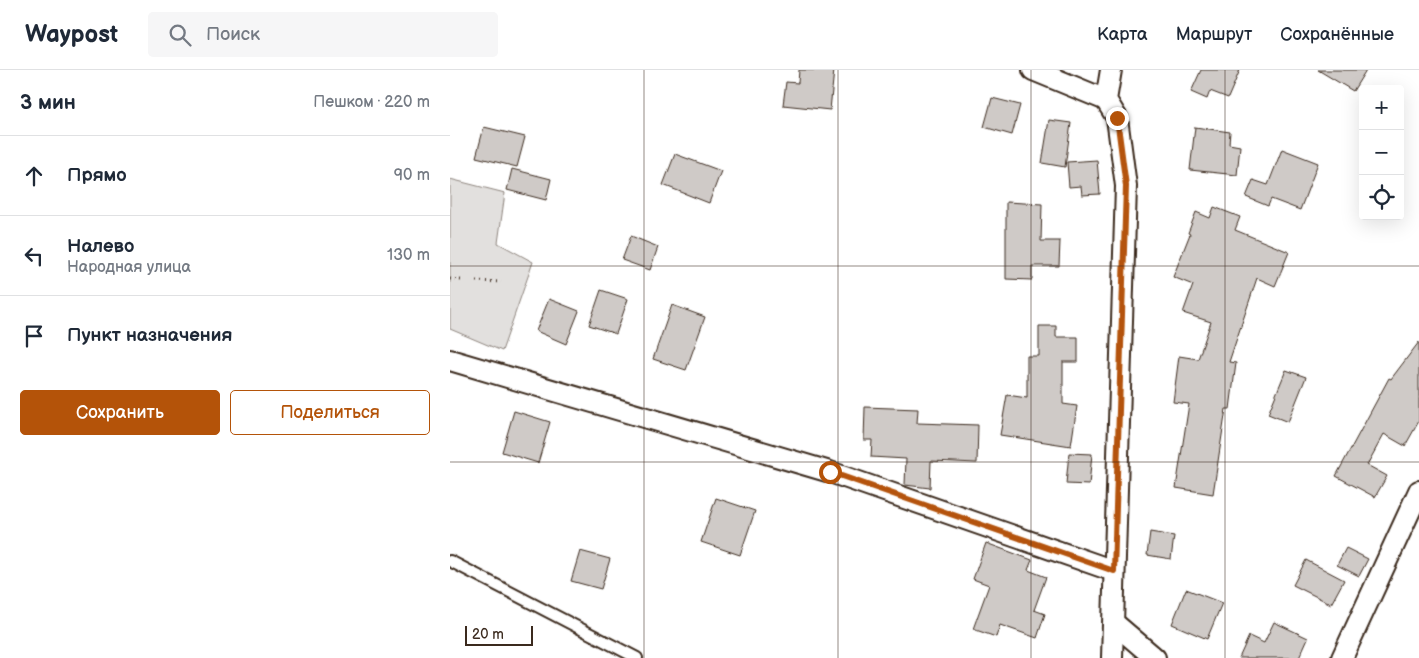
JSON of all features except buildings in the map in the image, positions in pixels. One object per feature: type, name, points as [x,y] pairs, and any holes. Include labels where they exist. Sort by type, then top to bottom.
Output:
[{"type":"street","points":[[1033,70],[1106,100],[1117,118],[1126,186],[1112,658]]},
{"type":"street","points":[[1106,100],[1111,70]]},
{"type":"street","points":[[450,360],[830,472],[1114,571]]},
{"type":"street","points":[[1342,658],[1419,491]]},
{"type":"street","points":[[1114,624],[1154,658]]},
{"type":"lane","points":[[450,560],[637,658]]},
{"type":"path","points":[[450,279],[462,280]]},
{"type":"path","points":[[476,281],[501,282]]},
{"type":"shaded area","points":[[450,179],[505,193],[498,243],[533,262],[502,351],[450,329]]},
{"type":"route","points":[[830,472],[1114,571],[1126,186],[1117,118]]}]
